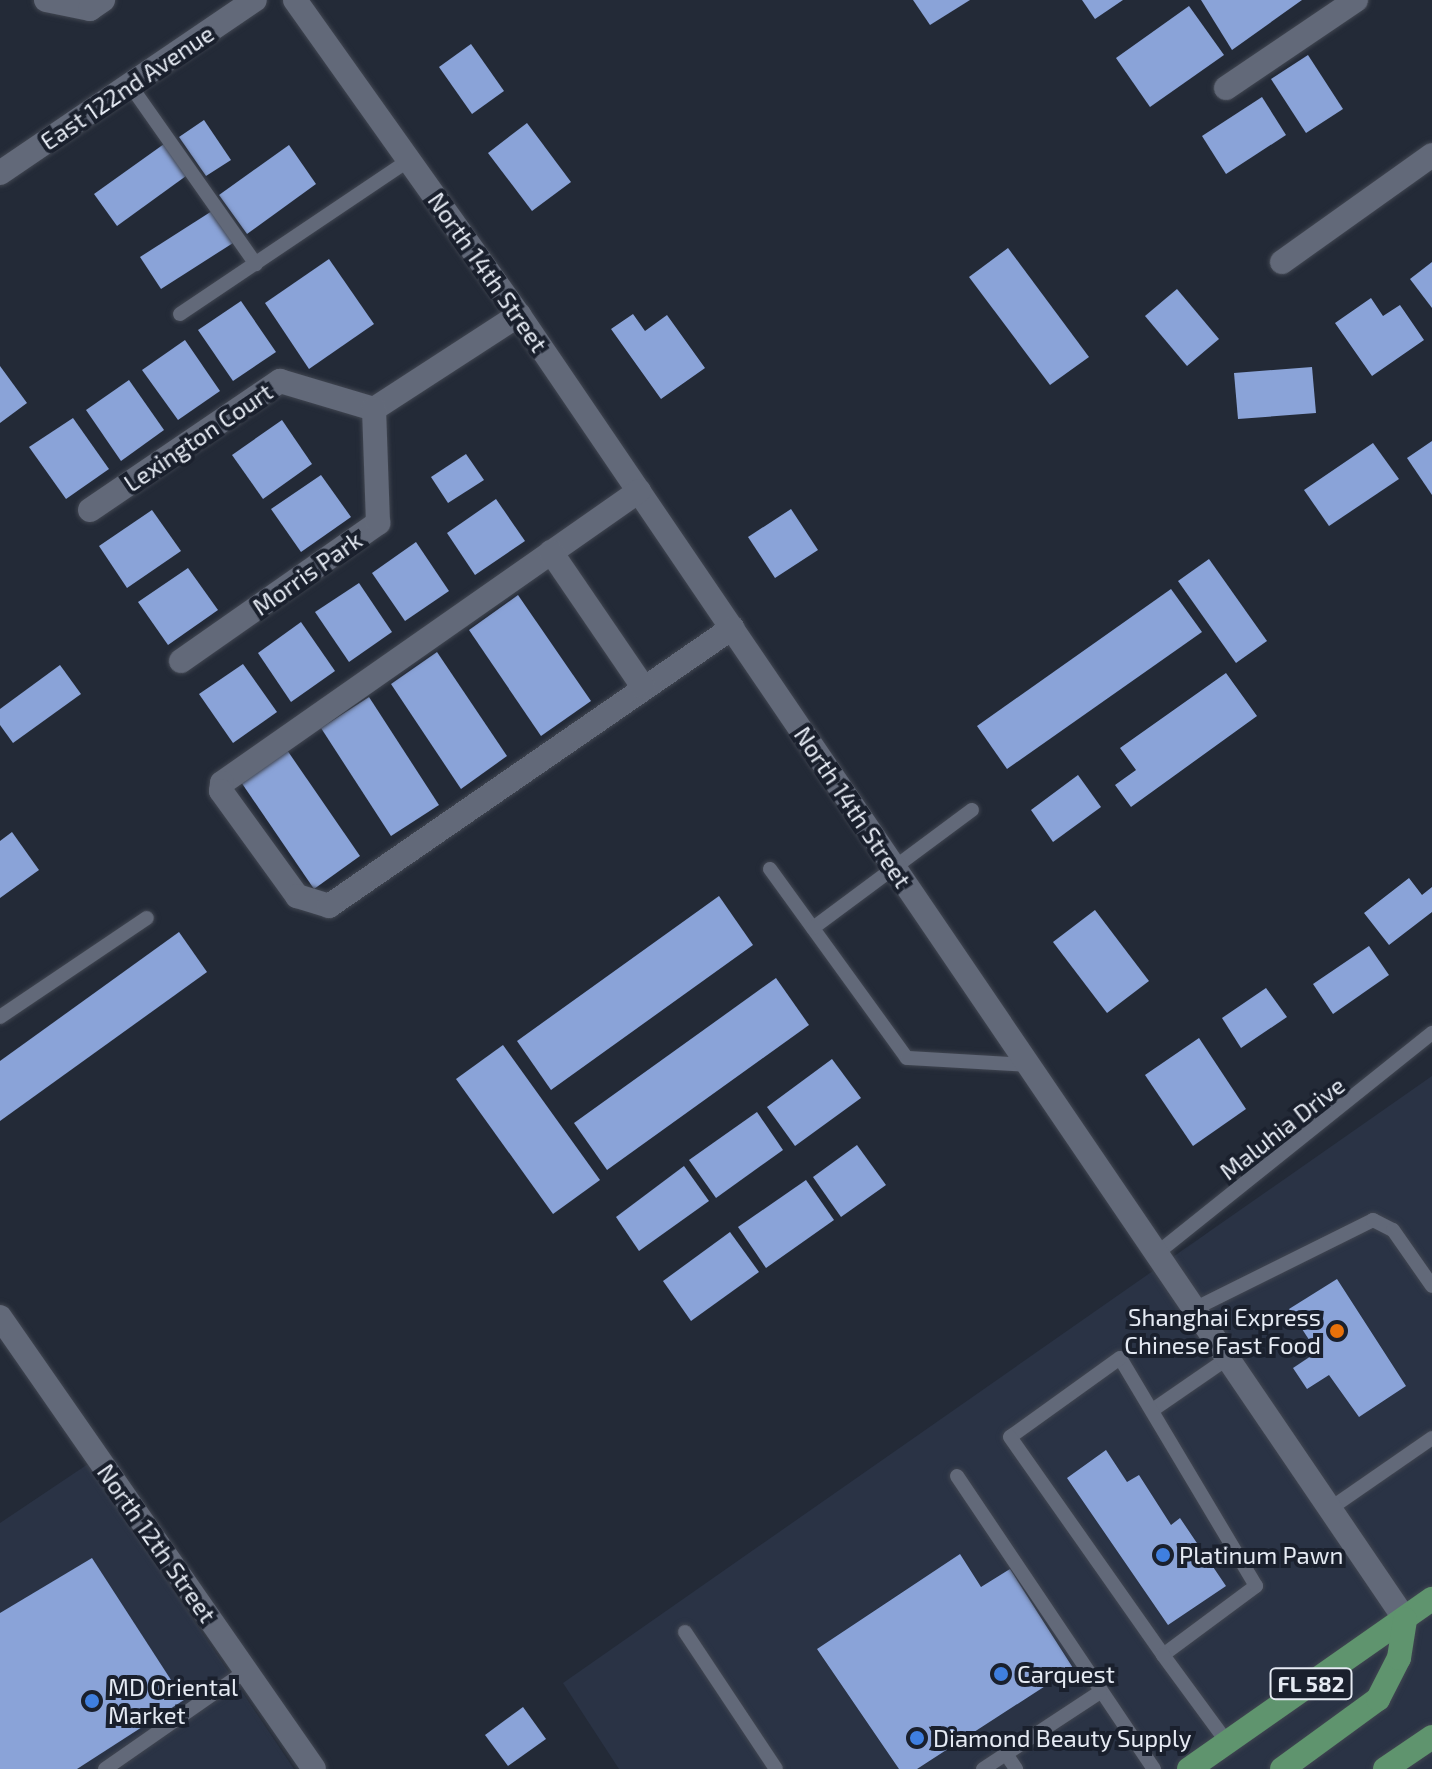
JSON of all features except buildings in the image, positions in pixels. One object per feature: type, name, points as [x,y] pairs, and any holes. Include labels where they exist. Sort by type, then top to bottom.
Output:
[{"type":"main road","name":"FL 582","points":[[1189,1769],[1432,1599]]},
{"type":"main road","points":[[1282,1769],[1378,1699],[1399,1658],[1405,1619]]},
{"type":"main road","points":[[1385,1769],[1432,1737]]},
{"type":"street","points":[[46,0],[90,9],[103,0]]},
{"type":"street","name":"East 122nd Avenue","points":[[0,173],[255,0]]},
{"type":"street","name":"North 14th Street","points":[[295,0],[519,315],[1405,1619]]},
{"type":"street","points":[[1226,88],[1356,0]]},
{"type":"street","points":[[1282,262],[1432,155]]},
{"type":"street","points":[[374,409],[519,315]]},
{"type":"street","name":"Lexington Court","points":[[90,510],[280,381],[374,409]]},
{"type":"street","name":"Morris Park","points":[[181,661],[378,523],[374,409]]},
{"type":"street","points":[[639,491],[222,783],[221,791],[297,896],[329,906],[732,628]]},
{"type":"street","points":[[551,552],[643,687]]},
{"type":"street","name":"North 12th Street","points":[[0,1317],[314,1769]]},
{"type":"lane","points":[[130,85],[256,264]]},
{"type":"lane","points":[[180,314],[409,160]]},
{"type":"lane","points":[[813,928],[891,863],[972,810]]},
{"type":"lane","points":[[770,869],[907,1058],[1028,1065]]},
{"type":"lane","points":[[0,1017],[147,918]]},
{"type":"lane","name":"Maluhia Drive","points":[[1156,1254],[1432,1033]]},
{"type":"lane","points":[[1194,1309],[1373,1220],[1393,1230],[1432,1286]]},
{"type":"lane","points":[[1163,1655],[1256,1586],[1154,1409],[1120,1358],[1010,1437],[1163,1655],[1227,1742]]},
{"type":"lane","points":[[1154,1409],[1228,1358]]},
{"type":"lane","points":[[1331,1508],[1432,1438]]},
{"type":"lane","points":[[957,1476],[1154,1769]]},
{"type":"lane","points":[[685,1632],[776,1769]]},
{"type":"lane","points":[[105,1769],[246,1671]]},
{"type":"lane","points":[[983,1769],[1100,1692]]},
{"type":"lane","points":[[1006,1754],[1016,1769]]},
{"type":"shaded area","points":[[1432,1076],[1432,1769],[619,1769],[563,1683]]},
{"type":"shaded area","points":[[88,1464],[294,1769],[0,1769],[0,1523]]},
{"type":"place","name":"Shanghai Express Chinese Fast Food","points":[[1337,1331]]},
{"type":"place","name":"Platinum Pawn","points":[[1163,1555]]},
{"type":"place","name":"Carquest","points":[[1001,1674]]},
{"type":"place","name":"MD Oriental Market","points":[[92,1701]]},
{"type":"place","name":"Diamond Beauty Supply","points":[[917,1738]]}]
